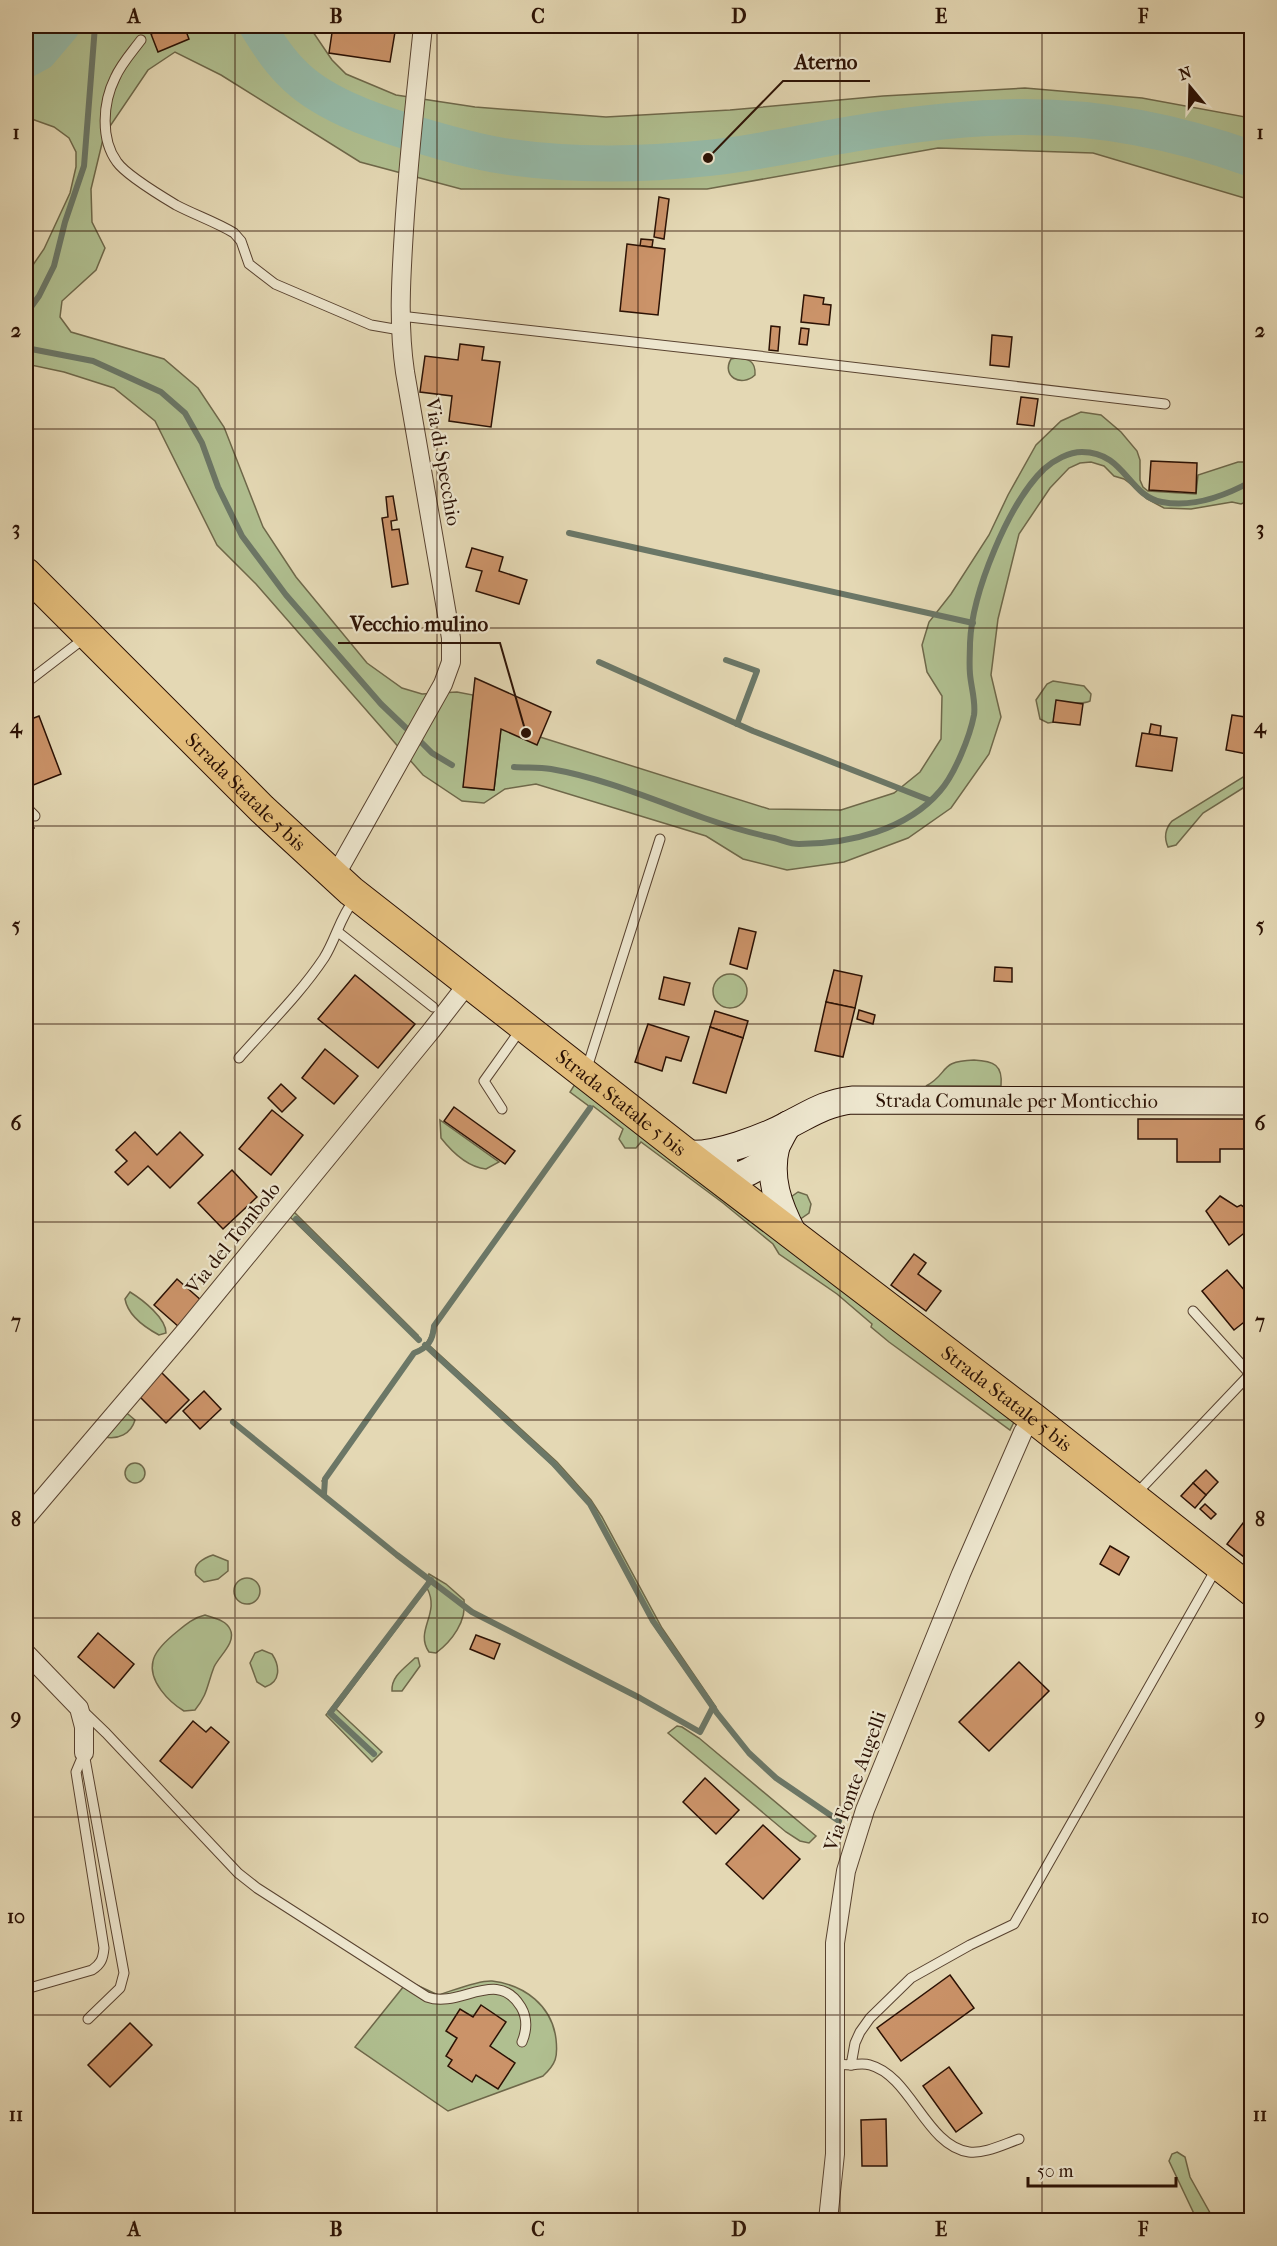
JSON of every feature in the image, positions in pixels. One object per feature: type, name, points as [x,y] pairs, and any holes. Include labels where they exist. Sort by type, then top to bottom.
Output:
[{"type":"main road","name":"Strada Statale 5 bis","points":[[26,573],[87,636],[334,876],[358,896],[687,1154],[1034,1418],[1251,1590]]},
{"type":"main road","name":"Strada Comunale per Monticchio","points":[[722,1180],[722,1170],[737,1149],[772,1137],[822,1107],[839,1102],[864,1100],[1251,1101]]},
{"type":"main road","name":"Strada Comunale per Monticchio","points":[[687,1154],[710,1154],[772,1137]]},
{"type":"main road","points":[[772,1137],[774,1185],[779,1204],[793,1234]]},
{"type":"street","name":"Via di Specchio","points":[[334,876],[443,684],[452,658],[451,638],[405,372],[400,323],[400,283],[408,166],[423,26]]},
{"type":"street","name":"Via del Tombolo","points":[[26,1518],[187,1329],[469,982]]},
{"type":"street","name":"Via Fonte Augelli","points":[[828,2220],[843,2064],[835,1943],[844,1880],[858,1829],[965,1563],[1023,1432],[1034,1418]]},
{"type":"street","points":[[26,1653],[79,1708],[84,1727],[84,1753]]},
{"type":"lane","points":[[141,40],[115,78],[108,97],[107,136],[112,154],[120,165],[177,205],[234,233],[241,241],[249,264],[275,284],[371,325],[400,323],[750,355],[1165,404]]},
{"type":"lane","points":[[26,683],[87,636]]},
{"type":"lane","points":[[26,807],[35,816]]},
{"type":"lane","points":[[585,1073],[660,839]]},
{"type":"lane","points":[[239,1058],[311,976],[338,932],[344,916],[358,896]]},
{"type":"lane","points":[[338,932],[433,1007]]},
{"type":"lane","points":[[502,1109],[484,1081],[524,1025]]},
{"type":"lane","points":[[1133,1497],[1250,1374],[1193,1311]]},
{"type":"lane","points":[[1019,2139],[985,2151],[970,2152],[959,2149],[945,2141],[884,2071],[868,2064],[843,2064],[865,2025],[911,1978],[970,1945],[1014,1924],[1219,1565]]},
{"type":"lane","points":[[79,1708],[106,1732],[221,1856],[257,1888],[428,1997],[443,2001],[489,1988],[508,1994],[522,2008],[525,2016],[527,2025],[522,2043]]},
{"type":"lane","points":[[26,1989],[92,1970],[104,1958],[76,1772],[84,1753]]},
{"type":"lane","points":[[84,1753],[124,1972],[120,1988],[88,2019]]},
{"type":"green space","points":[[26,26],[309,26],[332,60],[346,74],[396,95],[475,107],[606,117],[730,110],[883,96],[1025,88],[1142,98],[1251,118],[1251,200],[1093,153],[938,148],[707,189],[461,189],[360,162],[221,75],[175,52],[148,70],[104,135],[91,189],[92,222],[105,248],[96,270],[62,301],[60,317],[71,332],[164,359],[198,388],[224,427],[263,527],[296,577],[367,663],[402,688],[422,694],[457,692],[473,695],[464,787],[494,790],[501,729],[540,737],[769,809],[841,810],[894,793],[920,772],[941,739],[942,696],[927,672],[922,645],[929,622],[951,594],[989,535],[1036,445],[1061,421],[1081,412],[1101,415],[1121,432],[1137,451],[1140,460],[1140,480],[1148,491],[1196,494],[1198,475],[1238,462],[1251,462],[1251,500],[1241,504],[1232,502],[1191,509],[1164,508],[1147,499],[1124,479],[1114,476],[1104,466],[1091,462],[1080,463],[1069,468],[1050,488],[1019,534],[998,619],[991,675],[1001,717],[989,754],[951,808],[908,838],[844,862],[787,870],[743,859],[706,836],[536,784],[505,789],[484,803],[462,801],[423,775],[256,584],[217,545],[155,421],[114,388],[64,372],[26,364],[26,275],[44,249],[70,193],[76,167],[76,152],[69,138],[54,127],[26,117]]},
{"type":"green space","points":[[736,358],[753,363],[755,375],[744,380],[734,378],[729,365],[731,359]]},
{"type":"green space","points":[[1053,681],[1084,686],[1091,694],[1090,701],[1084,703],[1061,704],[1054,713],[1054,722],[1048,723],[1040,719],[1036,700],[1047,684]]},
{"type":"green space","points":[[1251,772],[1251,783],[1203,813],[1176,845],[1168,847],[1166,834],[1172,821]]},
{"type":"green space","points":[[730,974],[742,979],[747,991],[742,1003],[730,1008],[718,1003],[713,991],[718,979]]},
{"type":"green space","points":[[974,1060],[992,1063],[996,1066],[1000,1073],[1001,1086],[926,1086],[949,1065]]},
{"type":"green space","points":[[577,1081],[1015,1420],[1010,1430],[889,1342],[837,1294],[779,1254],[773,1244],[723,1203],[641,1142],[636,1148],[625,1148],[619,1139],[623,1129],[593,1106],[435,1327],[429,1345],[557,1462],[591,1500],[662,1628],[716,1707],[714,1711],[657,1630],[588,1502],[560,1472],[426,1348],[415,1353],[326,1479],[326,1486],[322,1481],[413,1352],[427,1343],[432,1327],[590,1107],[570,1092]]},
{"type":"green space","points":[[440,1120],[499,1162],[486,1169],[479,1168],[460,1158],[441,1138]]},
{"type":"green space","points":[[798,1192],[807,1195],[811,1204],[809,1213],[799,1220],[788,1199]]},
{"type":"green space","points":[[292,1210],[418,1335],[419,1340],[288,1215]]},
{"type":"green space","points":[[130,1292],[158,1316],[166,1333],[159,1335],[134,1316],[125,1299]]},
{"type":"green space","points":[[116,1404],[135,1420],[123,1435],[114,1438],[104,1437]]},
{"type":"green space","points":[[131,1463],[139,1463],[145,1469],[145,1477],[139,1483],[131,1483],[125,1477],[125,1469]]},
{"type":"green space","points":[[213,1555],[228,1561],[228,1571],[218,1579],[204,1582],[196,1575],[197,1565]]},
{"type":"green space","points":[[429,1574],[446,1584],[464,1600],[461,1623],[453,1636],[436,1653],[429,1652],[424,1636],[431,1606],[427,1588],[336,1709],[382,1752],[372,1762],[326,1715],[426,1585]]},
{"type":"green space","points":[[247,1578],[256,1582],[260,1591],[256,1600],[247,1604],[238,1600],[234,1591],[238,1582]]},
{"type":"green space","points":[[205,1615],[226,1623],[232,1634],[231,1639],[214,1667],[205,1694],[199,1704],[195,1710],[184,1711],[161,1690],[152,1669],[153,1661],[158,1650],[170,1637],[192,1620]]},
{"type":"green space","points":[[262,1650],[272,1654],[278,1668],[274,1681],[265,1687],[257,1682],[250,1663],[255,1653]]},
{"type":"green space","points":[[415,1658],[418,1658],[420,1666],[402,1691],[392,1691],[396,1677]]},
{"type":"green space","points":[[677,1726],[699,1738],[816,1836],[809,1843],[800,1841],[786,1832],[668,1733]]},
{"type":"green space","points":[[408,1981],[438,1995],[486,1981],[504,1983],[526,1992],[543,2007],[553,2027],[557,2051],[551,2068],[543,2076],[448,2111],[355,2047]]},
{"type":"green space","points":[[1177,2152],[1185,2157],[1190,2177],[1214,2220],[1197,2220],[1169,2161],[1172,2154]]},
{"type":"building","points":[[170,26],[184,26],[189,39],[158,52],[151,34]]},
{"type":"building","points":[[333,26],[396,26],[390,62],[329,53]]},
{"type":"building","points":[[659,197],[669,199],[664,239],[654,237]]},
{"type":"building","points":[[641,239],[653,240],[652,247],[640,246]]},
{"type":"building","points":[[627,244],[665,249],[658,315],[620,311]]},
{"type":"building","points":[[804,295],[824,298],[823,304],[831,305],[829,325],[801,322]]},
{"type":"building","points":[[771,326],[780,327],[778,351],[769,350]]},
{"type":"building","points":[[801,328],[809,329],[807,345],[799,344]]},
{"type":"building","points":[[992,335],[1012,337],[1009,367],[990,365]]},
{"type":"building","points":[[460,344],[484,347],[482,360],[500,362],[491,427],[449,421],[452,396],[420,392],[425,356],[458,360]]},
{"type":"building","points":[[1021,397],[1038,399],[1034,426],[1017,424]]},
{"type":"building","points":[[1151,461],[1197,463],[1196,493],[1149,490]]},
{"type":"building","points":[[393,496],[397,520],[391,521],[392,530],[399,529],[408,584],[392,587],[382,518],[388,517],[386,497]]},
{"type":"building","points":[[472,548],[503,557],[499,571],[527,580],[519,604],[476,591],[482,571],[466,567]]},
{"type":"building","points":[[475,678],[551,712],[537,745],[501,729],[494,790],[463,787]]},
{"type":"building","points":[[1056,700],[1083,704],[1080,725],[1053,722]]},
{"type":"building","points":[[1232,715],[1252,718],[1252,755],[1226,750]]},
{"type":"building","points":[[39,716],[61,774],[26,788],[26,721]]},
{"type":"building","points":[[1151,724],[1161,726],[1160,736],[1149,734]]},
{"type":"building","points":[[1142,733],[1177,738],[1172,771],[1136,766]]},
{"type":"building","points":[[26,820],[34,828],[26,836]]},
{"type":"building","points":[[739,928],[756,932],[747,969],[730,964]]},
{"type":"building","points":[[995,967],[1012,968],[1012,982],[994,981]]},
{"type":"building","points":[[834,970],[862,976],[855,1008],[826,1002]]},
{"type":"building","points":[[355,975],[415,1024],[378,1068],[318,1019]]},
{"type":"building","points":[[664,977],[690,983],[684,1005],[659,999]]},
{"type":"building","points":[[826,1002],[855,1008],[843,1057],[815,1051]]},
{"type":"building","points":[[859,1010],[875,1015],[873,1024],[857,1019]]},
{"type":"building","points":[[715,1011],[748,1021],[743,1038],[710,1027]]},
{"type":"building","points":[[648,1024],[689,1037],[681,1061],[666,1057],[662,1071],[635,1062]]},
{"type":"building","points":[[710,1027],[743,1038],[726,1093],[693,1083]]},
{"type":"building","points":[[325,1049],[358,1076],[334,1104],[302,1078]]},
{"type":"building","points":[[281,1084],[296,1098],[282,1112],[268,1098]]},
{"type":"building","points":[[454,1107],[515,1151],[505,1164],[444,1121]]},
{"type":"building","points":[[272,1110],[303,1135],[271,1175],[239,1149]]},
{"type":"building","points":[[1138,1119],[1252,1119],[1252,1149],[1220,1149],[1220,1162],[1177,1162],[1177,1139],[1138,1139]]},
{"type":"building","points":[[135,1132],[157,1155],[180,1132],[203,1155],[170,1188],[148,1166],[128,1185],[115,1172],[127,1161],[116,1150]]},
{"type":"building","points":[[232,1170],[257,1197],[223,1229],[198,1203]]},
{"type":"building","points":[[1220,1196],[1237,1207],[1241,1205],[1252,1212],[1252,1227],[1229,1245],[1206,1211]]},
{"type":"building","points":[[914,1254],[926,1263],[918,1274],[941,1291],[926,1311],[891,1285]]},
{"type":"building","points":[[1227,1270],[1252,1299],[1252,1316],[1234,1330],[1202,1291]]},
{"type":"building","points":[[177,1279],[202,1301],[179,1327],[154,1305]]},
{"type":"building","points":[[161,1372],[189,1400],[166,1423],[138,1395]]},
{"type":"building","points":[[204,1391],[221,1409],[200,1429],[183,1411]]},
{"type":"building","points":[[1206,1470],[1218,1482],[1206,1495],[1193,1483]]},
{"type":"building","points":[[1193,1483],[1206,1495],[1195,1508],[1181,1496]]},
{"type":"building","points":[[1205,1504],[1216,1514],[1211,1519],[1200,1509]]},
{"type":"building","points":[[1250,1514],[1252,1515],[1252,1563],[1227,1544]]},
{"type":"building","points":[[1110,1546],[1129,1557],[1119,1575],[1100,1564]]},
{"type":"building","points":[[98,1633],[134,1664],[114,1688],[78,1657]]},
{"type":"building","points":[[476,1635],[500,1644],[494,1659],[470,1649]]},
{"type":"building","points":[[1019,1662],[1049,1691],[989,1751],[959,1722]]},
{"type":"building","points":[[193,1721],[206,1732],[211,1727],[229,1742],[192,1788],[160,1761]]},
{"type":"building","points":[[705,1778],[739,1810],[716,1834],[683,1802]]},
{"type":"building","points":[[763,1825],[800,1859],[763,1899],[726,1864]]},
{"type":"building","points":[[950,1975],[974,2008],[901,2061],[877,2028]]},
{"type":"building","points":[[481,2005],[506,2022],[490,2046],[515,2063],[498,2089],[476,2075],[472,2082],[448,2066],[452,2060],[446,2056],[457,2038],[446,2031],[460,2009],[473,2017]]},
{"type":"building","points":[[130,2023],[152,2045],[110,2087],[88,2065]]},
{"type":"building","points":[[949,2067],[982,2113],[956,2132],[923,2086]]},
{"type":"building","points":[[886,2119],[887,2166],[862,2166],[861,2120]]},
{"type":"waterway","points":[[26,60],[39,53],[62,26]]},
{"type":"waterway","points":[[26,314],[39,296],[54,266],[65,222],[84,166],[95,26]]},
{"type":"waterway","points":[[257,26],[291,72],[331,102],[364,117],[397,128],[457,146],[503,156],[580,163],[683,160],[746,153],[921,124],[983,118],[1025,117],[1083,120],[1140,128],[1197,141],[1252,159]]},
{"type":"waterway","points":[[26,348],[93,361],[161,392],[185,413],[202,443],[218,487],[242,536],[286,595],[381,704],[406,728]]},
{"type":"waterway","points":[[514,767],[551,769],[590,778],[721,824],[793,843],[837,841],[876,832],[911,816],[927,804],[946,784],[956,765],[974,715],[970,643],[977,600],[1005,526],[1031,484],[1044,469],[1072,453],[1096,454],[1117,466],[1141,492],[1162,502],[1174,503],[1208,499],[1252,481]]},
{"type":"waterway","points":[[569,533],[973,623]]},
{"type":"waterway","points":[[726,660],[757,671],[737,724]]},
{"type":"waterway","points":[[599,662],[753,731],[929,800]]},
{"type":"waterway","points":[[421,742],[432,753],[452,765]]},
{"type":"waterway","points":[[324,1494],[325,1479],[414,1353],[429,1343],[434,1326],[590,1108]]},
{"type":"waterway","points":[[296,1219],[419,1340]]},
{"type":"waterway","points":[[425,1345],[553,1463],[590,1504],[653,1621],[717,1713],[749,1753],[776,1778],[839,1821]]},
{"type":"waterway","points":[[233,1422],[397,1555],[472,1612],[640,1698],[700,1732],[713,1707]]},
{"type":"waterway","points":[[374,1754],[330,1713],[431,1580]]},
{"type":"place","name":"Aterno","points":[[708,158]]},
{"type":"place","name":"Vecchio mulino","points":[[526,733]]}]
